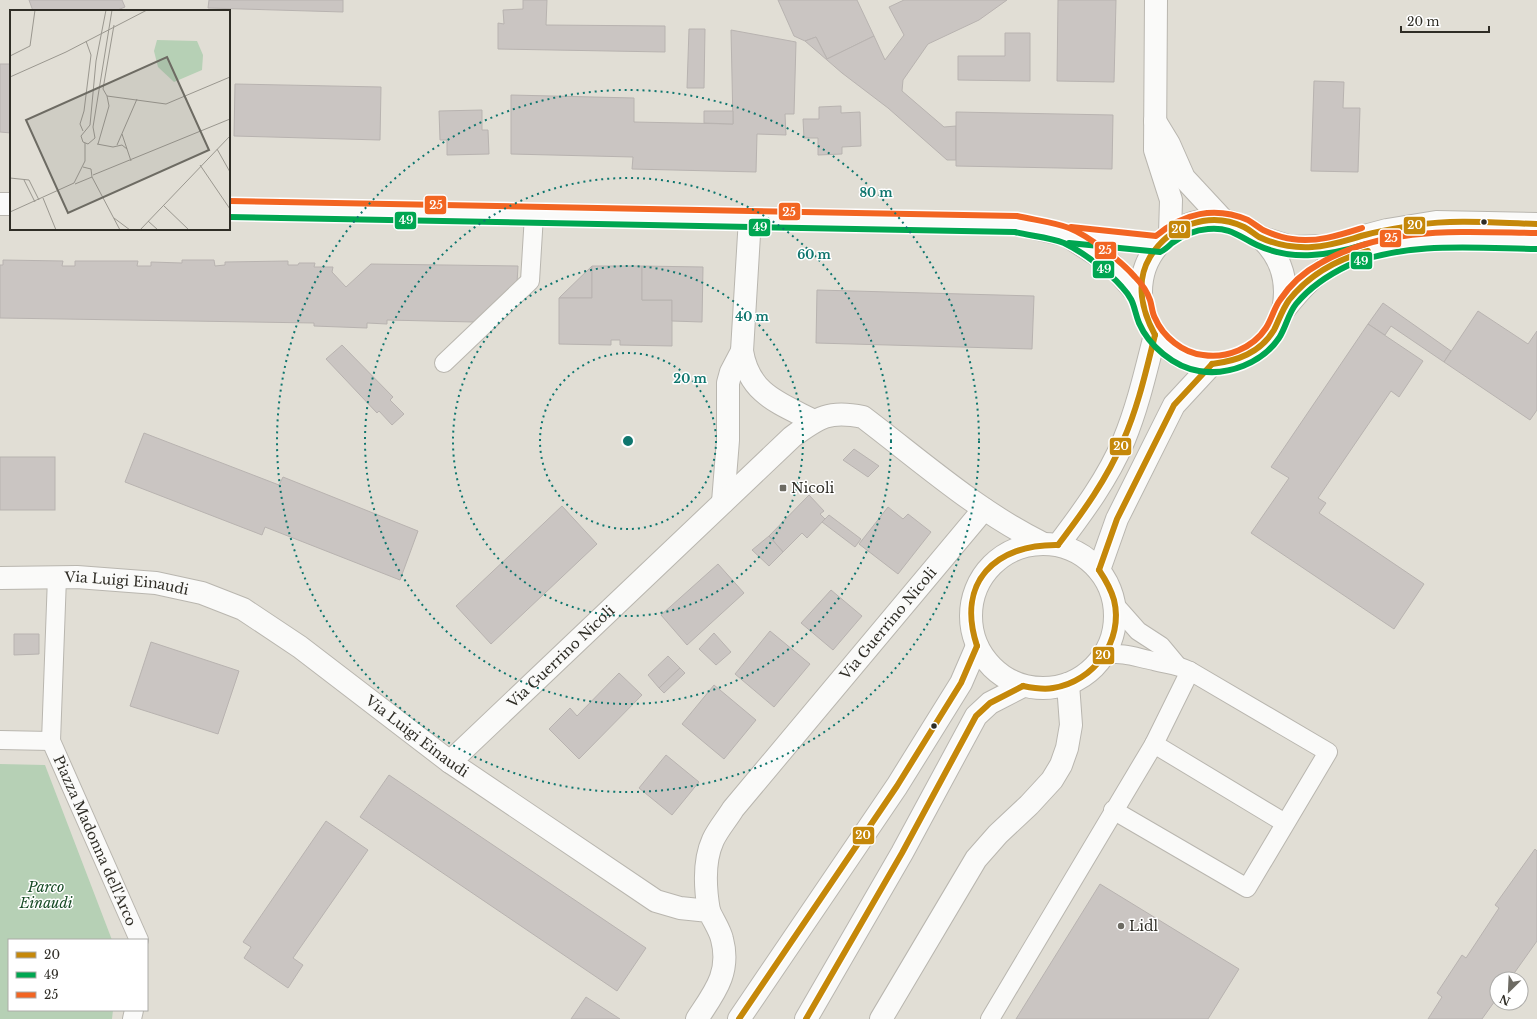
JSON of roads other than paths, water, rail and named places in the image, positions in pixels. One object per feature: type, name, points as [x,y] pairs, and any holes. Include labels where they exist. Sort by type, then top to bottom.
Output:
[{"type":"street","points":[[1156,0],[1155,150],[1171,200],[1164,239]]},
{"type":"street","points":[[1155,121],[1169,144],[1184,178],[1223,220]]},
{"type":"street","points":[[230,209],[1016,224],[1066,235],[1164,239]]},
{"type":"street","points":[[750,218],[742,351],[744,364],[756,386],[767,395],[814,421]]},
{"type":"street","points":[[1223,220],[1244,227],[1259,237],[1273,252],[1280,267],[1284,281],[1285,298],[1282,310],[1270,336],[1248,355],[1236,360],[1212,364],[1200,363],[1172,352],[1155,335],[1148,322],[1141,298],[1141,285],[1145,268],[1152,253],[1164,239],[1181,227],[1195,222],[1223,220]]},
{"type":"street","points":[[1259,237],[1291,246],[1327,246],[1387,230],[1436,222],[1537,224]]},
{"type":"street","points":[[1066,235],[1111,264],[1141,298]]},
{"type":"street","points":[[1282,310],[1304,284],[1338,260],[1361,252],[1394,245],[1437,240],[1537,241]]},
{"type":"street","points":[[984,509],[1023,534],[1050,544],[1075,551],[1099,570],[1110,586],[1115,605],[1114,633],[1098,665],[1080,679],[1059,688],[1041,689],[1023,686],[1000,675],[986,661],[976,646],[971,626],[972,603],[976,588],[983,576],[994,563],[1007,553],[1019,548],[1050,544],[1096,493],[1124,440],[1146,374],[1155,335]]},
{"type":"street","points":[[724,502],[728,440],[728,383],[731,372],[742,351]]},
{"type":"street","points":[[1099,570],[1118,519],[1174,405],[1212,364]]},
{"type":"street","name":"Via Guerrino Nicoli","points":[[450,762],[792,437],[823,416],[850,414],[863,418],[984,509],[733,809],[713,840],[706,864],[705,890],[709,911]]},
{"type":"street","name":"Via Luigi Einaudi","points":[[0,578],[77,577],[156,583],[202,593],[243,609],[300,647],[450,762],[656,901],[680,908],[709,911]]},
{"type":"street","points":[[739,1019],[897,786],[961,683],[976,646]]},
{"type":"street","points":[[881,1019],[976,860],[998,834],[1029,805],[1052,780],[1061,765],[1067,748],[1071,725],[1068,684]]},
{"type":"street","points":[[806,1019],[902,853],[976,716],[990,703],[1023,686]]},
{"type":"street","points":[[697,1019],[716,991],[724,971],[722,939],[709,911]]},
{"type":"lane","points":[[444,363],[530,281],[534,215]]},
{"type":"lane","name":"Piazza Madonna dell'Arco","points":[[57,577],[51,741],[139,939]]},
{"type":"lane","points":[[1113,810],[1247,888],[1328,752],[1183,668],[1161,646],[1138,631],[1115,605]]},
{"type":"lane","points":[[1104,655],[1121,653],[1183,668]]},
{"type":"lane","points":[[990,1019],[1113,810],[1154,744],[1183,668]]},
{"type":"lane","name":"Piazza Madonna dell'Arco","points":[[0,740],[51,741]]},
{"type":"lane","points":[[1154,744],[1285,823]]},
{"type":"place","name":"Nicoli","points":[[783,488]]},
{"type":"place","name":"Lidl","points":[[1121,926]]},
{"type":"park label","name":"Parco Einaudi","points":[[46,896]]}]
